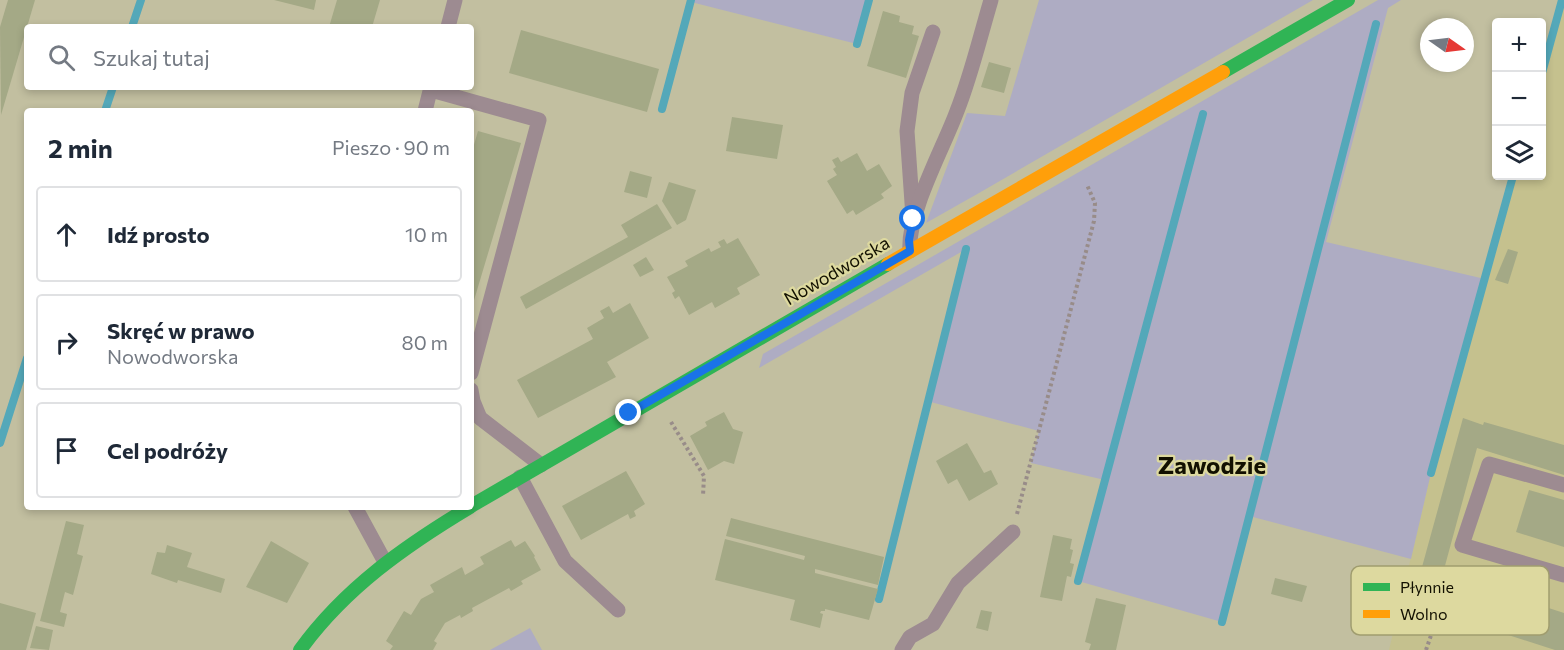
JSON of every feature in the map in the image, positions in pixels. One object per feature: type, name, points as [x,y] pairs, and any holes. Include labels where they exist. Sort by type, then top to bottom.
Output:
[{"type":"street","name":"Nowodworska","points":[[474,505],[1348,0]]},
{"type":"street","name":"Nowodworska","points":[[300,650],[331,612],[385,562],[465,510]]},
{"type":"lane","points":[[449,24],[455,0]]},
{"type":"lane","points":[[910,251],[909,240],[913,219],[958,109],[991,0]]},
{"type":"lane","points":[[913,219],[907,131],[912,93],[933,32]]},
{"type":"lane","points":[[426,108],[430,90]]},
{"type":"lane","points":[[438,90],[539,120],[474,362]]},
{"type":"lane","points":[[474,403],[480,418],[541,465]]},
{"type":"lane","points":[[1534,566],[1462,544],[1489,464],[1564,485]]},
{"type":"lane","points":[[520,477],[565,561],[618,610]]},
{"type":"lane","points":[[357,510],[385,562]]},
{"type":"lane","points":[[902,650],[910,637],[933,624],[958,583],[1012,532]]},
{"type":"lane","points":[[1549,570],[1564,575]]},
{"type":"path","points":[[1012,532],[1094,221],[1095,203],[1074,157]]},
{"type":"path","points":[[656,398],[704,476],[703,496]]},
{"type":"path","points":[[1455,566],[1462,544]]},
{"type":"path","points":[[1426,650],[1431,635]]},
{"type":"shaded area","points":[[691,0],[869,0],[857,44],[691,2]]},
{"type":"shaded area","points":[[1039,0],[1313,0],[926,223],[967,113],[1005,116]]},
{"type":"shaded area","points":[[1378,0],[1401,0],[1388,8],[1326,242],[1485,279],[1431,473],[1411,559],[1249,516],[1222,622],[1078,581],[1105,480],[1031,463],[1039,431],[927,401],[968,248],[759,368],[763,354]]},
{"type":"shaded area","points":[[1562,0],[1564,0],[1564,650],[1389,650],[1393,635],[1549,635],[1549,566],[1409,566],[1431,473],[1512,180],[1546,180],[1546,58]]},
{"type":"shaded area","points":[[530,628],[542,650],[490,650]]},
{"type":"building","points":[[8,0],[35,0],[28,24],[24,24],[24,37],[1,115],[0,27]]},
{"type":"building","points":[[274,0],[316,0],[314,10]]},
{"type":"building","points":[[337,0],[380,0],[373,24],[330,24]]},
{"type":"building","points":[[883,11],[900,16],[899,22],[914,26],[912,34],[919,36],[906,78],[867,66]]},
{"type":"building","points":[[521,30],[659,69],[647,112],[509,73]]},
{"type":"building","points":[[989,62],[1011,68],[1004,93],[981,87]]},
{"type":"building","points":[[732,117],[783,125],[777,159],[726,151]]},
{"type":"building","points":[[478,131],[521,143],[474,300],[474,145]]},
{"type":"building","points":[[857,153],[867,171],[879,164],[892,186],[881,194],[884,198],[856,215],[853,210],[847,214],[827,181],[837,175],[833,169],[836,167],[832,160],[838,157],[841,162]]},
{"type":"building","points":[[630,171],[652,177],[647,198],[624,192]]},
{"type":"building","points":[[669,182],[696,190],[686,220],[677,225],[662,201]]},
{"type":"building","points":[[657,204],[672,228],[526,309],[520,297],[628,237],[621,225]]},
{"type":"building","points":[[738,238],[760,275],[737,288],[740,294],[715,308],[712,302],[689,315],[679,296],[675,299],[672,293],[675,291],[667,277],[688,266],[685,261],[709,248],[711,252],[721,247],[718,242],[724,239],[727,244]]},
{"type":"building","points":[[1508,249],[1518,252],[1508,284],[1495,280]]},
{"type":"building","points":[[646,257],[654,270],[640,277],[633,265]]},
{"type":"building","points":[[630,303],[649,338],[607,362],[616,377],[538,418],[517,380],[593,339],[587,328],[604,318],[600,311],[609,306],[613,313]]},
{"type":"building","points":[[724,412],[733,429],[743,432],[734,464],[724,461],[708,470],[690,436],[707,426],[705,422]]},
{"type":"building","points":[[1463,418],[1564,445],[1564,475],[1477,448],[1445,566],[1422,566]]},
{"type":"building","points":[[967,443],[984,473],[991,470],[998,484],[969,501],[957,479],[948,484],[936,461]]},
{"type":"building","points":[[626,471],[645,504],[634,511],[636,516],[630,519],[628,514],[581,540],[562,506]]},
{"type":"building","points":[[1529,490],[1564,500],[1564,547],[1516,532]]},
{"type":"building","points":[[731,518],[884,557],[878,585],[815,569],[815,573],[878,589],[869,620],[825,609],[820,613],[823,614],[820,628],[790,620],[795,600],[715,580],[725,539],[804,560],[805,556],[726,536]]},
{"type":"building","points":[[66,521],[84,525],[77,554],[83,556],[73,595],[65,592],[60,612],[67,614],[64,627],[40,621]]},
{"type":"building","points":[[1053,535],[1072,539],[1070,549],[1073,550],[1070,563],[1074,564],[1071,577],[1067,576],[1062,601],[1040,597]]},
{"type":"building","points":[[511,540],[515,547],[525,541],[541,570],[521,581],[523,584],[511,591],[509,588],[472,608],[473,611],[461,618],[460,615],[445,623],[434,641],[437,643],[433,650],[390,650],[393,646],[386,641],[404,611],[411,615],[421,599],[434,592],[430,585],[462,567],[465,575],[484,564],[480,557]]},
{"type":"building","points":[[271,541],[309,563],[287,603],[246,587]]},
{"type":"building","points":[[167,545],[192,553],[187,567],[225,579],[221,593],[178,580],[177,583],[151,574],[157,552],[165,553]]},
{"type":"building","points":[[1275,578],[1307,586],[1302,602],[1271,594]]},
{"type":"building","points":[[1096,598],[1126,605],[1116,650],[1089,650],[1091,644],[1085,642]]},
{"type":"building","points":[[0,603],[36,613],[26,650],[0,650]]},
{"type":"building","points":[[1549,608],[1564,613],[1564,650],[1555,650],[1509,635],[1549,635]]},
{"type":"building","points":[[981,610],[992,612],[988,631],[976,628]]},
{"type":"building","points":[[36,626],[53,630],[49,650],[30,648]]},
{"type":"waterway","points":[[133,24],[141,0]]},
{"type":"waterway","points":[[662,109],[691,0]]},
{"type":"waterway","points":[[857,44],[869,0]]},
{"type":"waterway","points":[[1542,72],[1562,0]]},
{"type":"waterway","points":[[1222,622],[1376,24]]},
{"type":"waterway","points":[[106,108],[112,90]]},
{"type":"waterway","points":[[1078,581],[1203,114]]},
{"type":"waterway","points":[[1431,473],[1512,180]]},
{"type":"waterway","points":[[879,599],[966,249]]},
{"type":"waterway","points":[[0,443],[24,367]]},
{"type":"traffic: fast","points":[[1223,72],[1348,0]]},
{"type":"traffic: fast","points":[[474,504],[888,264]]},
{"type":"traffic: fast","points":[[300,650],[336,607],[356,588],[422,537],[465,510]]},
{"type":"traffic: slow","points":[[888,264],[1223,72]]},
{"type":"district","name":"Zawodzie","points":[[1212,466]]},
{"type":"route","points":[[629,413],[910,251],[909,240],[913,219]]}]
